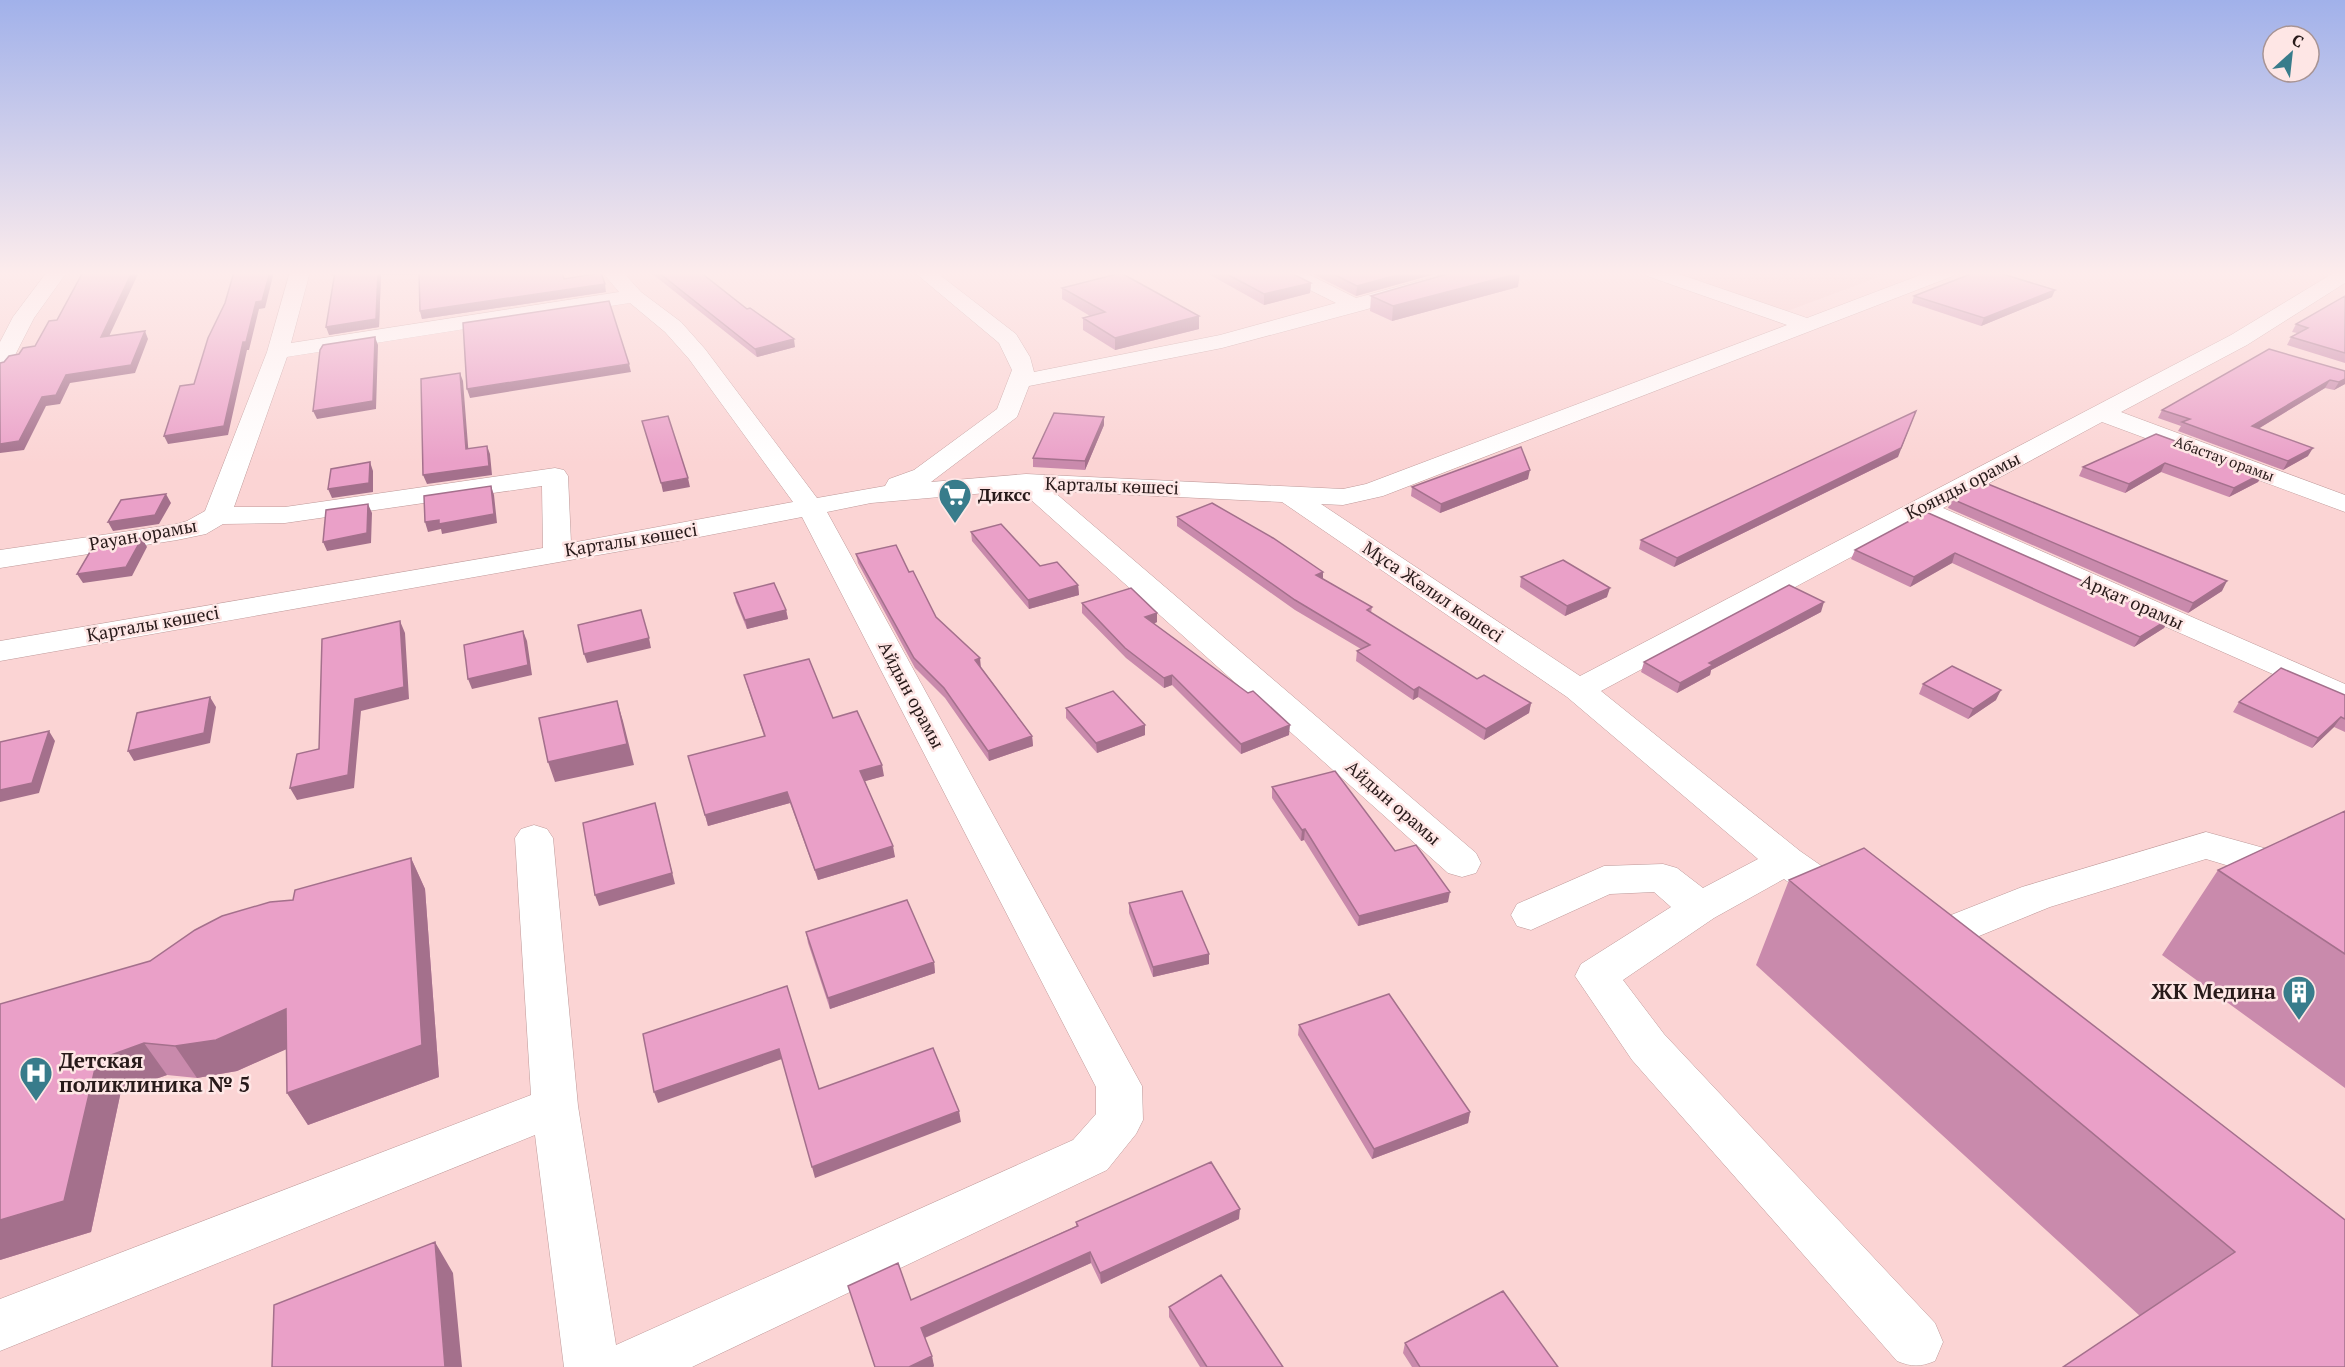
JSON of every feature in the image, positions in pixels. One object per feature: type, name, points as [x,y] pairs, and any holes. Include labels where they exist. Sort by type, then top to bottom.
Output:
[{"type":"street","points":[[0,363],[14,336]]},
{"type":"street","name":"Рауан орамы","points":[[0,559],[177,532],[209,523],[217,516],[282,336]]},
{"type":"street","points":[[278,352],[381,336]]},
{"type":"street","name":"Айдын орамы","points":[[632,1367],[1090,1155],[1119,1120],[1119,1086],[812,508],[697,354],[681,336]]},
{"type":"street","points":[[871,495],[923,476],[1008,412],[1021,381],[1023,370],[1020,357],[1004,336]]},
{"type":"street","points":[[1021,381],[1242,336]]},
{"type":"street","name":"Қарталы көшесі","points":[[0,651],[812,508],[871,495],[1026,482],[1342,497],[1374,490],[1774,336]]},
{"type":"street","name":"Қоянды орамы","points":[[1579,690],[1920,508],[2103,414],[2245,336]]},
{"type":"street","points":[[2239,340],[2271,350]]},
{"type":"street","name":"Абастау орамы","points":[[2103,414],[2345,504]]},
{"type":"street","points":[[217,516],[285,515],[555,476],[557,552]]},
{"type":"street","name":"Айдын орамы","points":[[1026,482],[1462,863]]},
{"type":"street","name":"Мұса Жәлил көшесі","points":[[1287,494],[1579,690],[1786,861],[1891,934],[1945,979]]},
{"type":"street","name":"Арқат орамы","points":[[1920,508],[2345,696]]},
{"type":"street","points":[[534,838],[555,1106],[592,1367]]},
{"type":"street","points":[[1891,934],[2036,897],[2206,845],[2250,858],[2295,878],[2341,891],[2345,889]]},
{"type":"street","points":[[1786,861],[1700,908],[1596,976],[1648,1047],[1916,1342]]},
{"type":"street","points":[[1531,915],[1604,880],[1663,878],[1700,908]]},
{"type":"street","points":[[0,1325],[555,1106]]},
{"type":"building","points":[[41,336],[143,336],[131,365],[66,375],[56,395],[42,397],[19,441],[0,444],[0,363],[9,356],[19,354],[23,348],[35,346]]},
{"type":"building","points":[[209,336],[248,336],[246,342],[243,342],[224,426],[164,436],[180,386],[194,384]]},
{"type":"building","points":[[464,336],[620,336],[629,364],[467,389]]},
{"type":"building","points":[[738,336],[789,336],[794,339],[755,349]]},
{"type":"building","points":[[2345,336],[2345,353],[2291,337]]},
{"type":"building","points":[[375,337],[373,401],[313,411],[320,350],[323,345]]},
{"type":"building","points":[[2269,349],[2345,371],[2345,379],[2339,382],[2330,380],[2252,426],[2313,448],[2288,461],[2182,422],[2190,419],[2162,410]]},
{"type":"building","points":[[460,373],[466,449],[487,446],[489,466],[423,475],[421,379]]},
{"type":"building","points":[[1916,411],[1901,448],[1677,558],[1641,540]]},
{"type":"building","points":[[1054,413],[1104,417],[1085,461],[1033,458]]},
{"type":"building","points":[[668,416],[688,478],[661,483],[642,421]]},
{"type":"building","points":[[2156,434],[2263,473],[2234,488],[2165,463],[2129,484],[2083,467]]},
{"type":"building","points":[[1521,447],[1530,470],[1441,504],[1412,487]]},
{"type":"building","points":[[370,462],[369,483],[328,489],[331,469]]},
{"type":"building","points":[[1983,482],[2227,581],[2193,603],[1952,499]]},
{"type":"building","points":[[491,486],[494,514],[439,524],[439,520],[425,522],[424,496]]},
{"type":"building","points":[[166,494],[155,515],[108,522],[121,500]]},
{"type":"building","points":[[1212,503],[1273,538],[1323,572],[1316,575],[1372,607],[1367,610],[1477,679],[1484,675],[1531,703],[1486,729],[1419,687],[1414,690],[1357,651],[1370,645],[1295,600],[1177,517]]},
{"type":"building","points":[[368,504],[367,533],[323,542],[326,510]]},
{"type":"building","points":[[1926,512],[2169,619],[2140,637],[1955,553],[1914,577],[1855,550]]},
{"type":"building","points":[[1001,524],[1040,566],[1057,562],[1078,585],[1028,600],[971,532]]},
{"type":"building","points":[[142,538],[126,567],[77,574],[94,545]]},
{"type":"building","points":[[896,545],[909,572],[913,571],[936,617],[980,658],[975,660],[1032,736],[988,751],[944,688],[914,658],[856,554]]},
{"type":"building","points":[[1563,560],[1610,588],[1567,606],[1521,577]]},
{"type":"building","points":[[774,583],[786,610],[745,620],[734,593]]},
{"type":"building","points":[[1789,585],[1824,602],[1709,663],[1713,665],[1680,683],[1644,662]]},
{"type":"building","points":[[1131,588],[1157,613],[1145,617],[1248,693],[1253,691],[1290,725],[1241,744],[1172,675],[1164,678],[1125,648],[1082,603]]},
{"type":"building","points":[[641,610],[649,638],[584,654],[578,625]]},
{"type":"building","points":[[400,621],[404,687],[355,699],[348,775],[290,788],[297,754],[319,749],[322,639]]},
{"type":"building","points":[[523,631],[528,665],[468,679],[464,645]]},
{"type":"building","points":[[809,659],[833,718],[857,711],[882,765],[860,771],[893,846],[815,870],[787,792],[705,815],[688,756],[765,736],[744,675]]},
{"type":"building","points":[[1952,666],[2001,690],[1973,709],[1923,684]]},
{"type":"building","points":[[2281,668],[2345,695],[2345,719],[2341,717],[2318,738],[2239,702]]},
{"type":"building","points":[[1113,691],[1145,725],[1096,743],[1066,708]]},
{"type":"building","points":[[210,697],[204,733],[128,751],[137,713]]},
{"type":"building","points":[[617,701],[627,744],[548,762],[539,718]]},
{"type":"building","points":[[49,731],[32,783],[0,790],[0,742]]},
{"type":"building","points":[[1335,771],[1395,851],[1416,845],[1450,892],[1359,916],[1305,829],[1302,830],[1272,787]]},
{"type":"building","points":[[655,803],[672,873],[595,895],[583,823]]},
{"type":"building","points":[[2345,811],[2345,954],[2218,870]]},
{"type":"building","points":[[1864,848],[2345,1220],[2345,1367],[2063,1367],[2235,1252],[1789,880]]},
{"type":"building","points":[[411,858],[422,1045],[287,1093],[286,1009],[216,1040],[175,1046],[144,1043],[97,1060],[64,1201],[0,1220],[0,1004],[150,961],[195,930],[222,916],[270,902],[293,900],[295,890]]},
{"type":"building","points":[[1182,891],[1209,954],[1153,967],[1129,903]]},
{"type":"building","points":[[907,900],[934,962],[828,998],[806,932]]},
{"type":"building","points":[[787,986],[819,1089],[933,1048],[959,1111],[812,1167],[779,1049],[654,1092],[643,1034]]},
{"type":"building","points":[[1389,994],[1470,1112],[1374,1149],[1299,1025]]},
{"type":"building","points":[[1211,1162],[1240,1209],[1100,1273],[1090,1252],[921,1328],[932,1356],[909,1367],[875,1367],[848,1286],[898,1263],[911,1300],[1078,1226],[1076,1222]]},
{"type":"building","points":[[435,1242],[445,1367],[272,1367],[274,1305]]},
{"type":"building","points":[[1221,1275],[1283,1367],[1207,1367],[1169,1307]]},
{"type":"building","points":[[1503,1291],[1558,1367],[1420,1367],[1405,1343]]},
{"type":"place","name":"Диксс","points":[[955,524]]},
{"type":"place","name":"ЖК Медина","points":[[2299,1021]]},
{"type":"place","name":"Детская поликлиника № 5","points":[[36,1102]]}]
